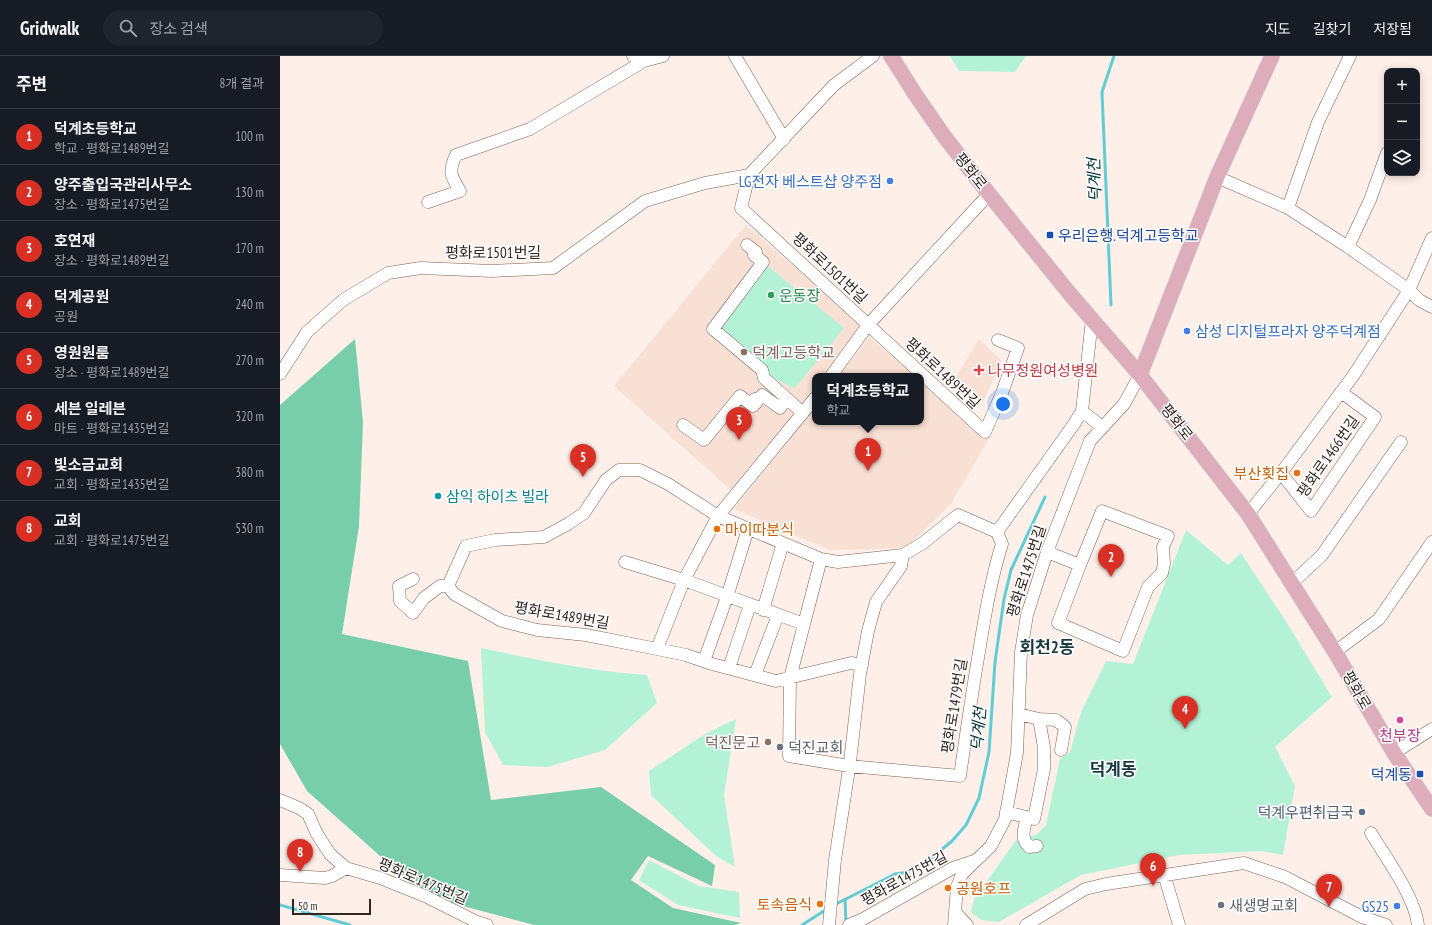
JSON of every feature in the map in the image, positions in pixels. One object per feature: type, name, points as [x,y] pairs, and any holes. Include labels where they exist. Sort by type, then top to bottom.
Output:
[{"type":"main road","name":"평화로","points":[[892,56],[915,94],[944,136],[989,194],[1140,375],[1248,514],[1335,652],[1394,753],[1431,806]]},
{"type":"main road","points":[[1140,375],[1217,178],[1272,56]]},
{"type":"street","points":[[428,202],[460,192],[452,177],[451,166],[456,155],[530,129],[639,58],[663,56]]},
{"type":"street","points":[[735,56],[784,139]]},
{"type":"street","name":"평화로1501번길","points":[[868,325],[741,208],[749,176],[834,85],[873,56]]},
{"type":"street","points":[[1288,208],[1318,122],[1350,56]]},
{"type":"street","points":[[1348,247],[1370,200],[1384,161]]},
{"type":"street","name":"평화로1501번길","points":[[280,374],[307,332],[343,300],[388,274],[421,268],[492,271],[552,268],[644,201],[705,183],[749,176]]},
{"type":"street","points":[[1217,178],[1288,208],[1348,247],[1409,290],[1419,300],[1432,307]]},
{"type":"street","points":[[833,373],[868,325],[989,194]]},
{"type":"street","name":"평화로1466번길","points":[[1248,514],[1281,473],[1341,392],[1409,290],[1432,238]]},
{"type":"street","points":[[747,245],[756,252],[754,255],[763,262],[713,329],[762,370],[764,378],[804,413]]},
{"type":"street","points":[[413,579],[399,586],[400,601],[413,613],[424,598],[440,586],[448,586],[466,546],[496,540],[544,537],[568,524],[584,513],[606,480],[619,470],[640,470],[668,484],[718,516],[821,559],[838,562],[903,555],[923,543],[958,515],[997,532],[1082,411],[1097,324]]},
{"type":"street","name":"평화로1489번길","points":[[868,325],[920,373]]},
{"type":"street","name":"평화로1489번길","points":[[924,376],[985,432],[1004,387],[1018,348],[998,340]]},
{"type":"street","name":"평화로1475번길","points":[[954,925],[957,887],[962,874],[991,846],[1005,819],[1018,753],[1022,652],[1027,615],[1047,552],[1090,441],[1124,404],[1140,375]]},
{"type":"street","name":"평화로1466번길","points":[[1281,473],[1311,511],[1375,417],[1341,392]]},
{"type":"street","points":[[683,425],[704,440],[740,396],[753,406],[755,399],[756,403],[762,395],[780,408],[786,398]]},
{"type":"street","points":[[657,649],[684,580],[718,516],[812,402]]},
{"type":"street","points":[[1082,411],[1102,427]]},
{"type":"street","points":[[1291,584],[1322,555],[1400,442]]},
{"type":"street","points":[[1102,511],[1168,536],[1163,547],[1164,564],[1162,573],[1148,587],[1123,651],[1058,623],[1080,565],[1102,511]]},
{"type":"street","points":[[704,661],[727,596],[748,529]]},
{"type":"street","name":"평화로1479번길","points":[[849,766],[960,776],[967,720],[983,628],[995,565],[1002,544],[997,532]]},
{"type":"street","points":[[1335,652],[1379,619],[1432,542]]},
{"type":"street","points":[[764,610],[783,543]]},
{"type":"street","points":[[1047,552],[1080,565]]},
{"type":"street","points":[[829,920],[835,860],[868,631],[876,602],[901,566],[903,555]]},
{"type":"street","points":[[821,559],[790,678],[789,756],[849,766]]},
{"type":"street","points":[[625,562],[684,580],[804,624]]},
{"type":"street","name":"평화로1489번길","points":[[448,586],[454,594],[502,621],[537,630],[586,635],[686,655],[776,681],[851,664],[862,665]]},
{"type":"street","points":[[729,668],[750,605]]},
{"type":"street","points":[[755,675],[778,615]]},
{"type":"street","points":[[1019,714],[1039,719],[1056,720],[1065,728],[1061,750]]},
{"type":"street","points":[[1006,812],[1034,819],[1044,769],[1044,747],[1039,719]]},
{"type":"street","points":[[1394,753],[1432,729]]},
{"type":"street","name":"평화로1475번길","points":[[280,800],[299,808],[308,814],[317,834],[330,854],[346,868],[380,878],[425,896],[477,922],[487,925]]},
{"type":"street","points":[[1026,817],[1023,832],[1024,841],[1029,847],[1037,846]]},
{"type":"street","points":[[1371,833],[1408,893],[1417,916],[1418,925]]},
{"type":"street","name":"평화로1475번길","points":[[851,924],[952,868],[975,861]]},
{"type":"street","points":[[1026,925],[1085,889],[1164,874],[1244,863],[1285,877],[1362,917],[1386,925]]},
{"type":"street","points":[[280,875],[325,878],[332,876],[346,868]]},
{"type":"street","points":[[1164,874],[1179,925]]},
{"type":"street","points":[[955,912],[967,925]]},
{"type":"shaded area","name":"덕계고등학교","points":[[746,225],[866,329],[829,373],[812,373],[812,394],[731,490],[614,386]]},
{"type":"shaded area","points":[[869,337],[912,373],[841,373]]},
{"type":"shaded area","name":"나무정원여성병원","points":[[979,339],[1002,361],[983,402],[955,378]]},
{"type":"shaded area","points":[[924,382],[990,437],[951,504],[906,548],[830,550],[734,509],[812,411],[812,425],[924,425]]},
{"type":"green space","points":[[950,56],[1026,56],[1015,72],[959,71]]},
{"type":"green space","name":"운동장","points":[[763,262],[844,328],[795,388],[772,377],[762,370],[713,329]]},
{"type":"green space","points":[[355,339],[363,422],[359,526],[342,634],[468,661],[491,800],[601,787],[715,865],[712,886],[648,856],[631,880],[673,908],[741,923],[735,925],[534,925],[425,896],[307,791],[280,744],[280,405]]},
{"type":"green space","points":[[1186,530],[1228,565],[1241,553],[1287,623],[1332,697],[1275,747],[1295,786],[1283,855],[1260,851],[1179,855],[1081,875],[999,922],[981,920],[971,912],[974,899],[1017,839],[1036,835],[1046,825],[1060,759],[1070,752],[1081,712],[1106,661],[1133,664]]},
{"type":"green space","points":[[481,648],[584,668],[647,675],[657,703],[605,750],[548,767],[503,765],[485,732]]},
{"type":"green space","points":[[736,719],[724,795],[735,867],[716,856],[651,795],[649,771],[705,734]]},
{"type":"green space","points":[[649,860],[699,886],[739,892],[740,918],[678,905],[639,880]]},
{"type":"waterway","name":"덕계천","points":[[1111,305],[1102,92],[1114,56]]},
{"type":"waterway","name":"덕계천","points":[[834,905],[895,874],[908,872],[929,860],[952,841],[966,825],[979,798],[989,752],[995,662],[1004,599],[1011,570],[1045,497]]},
{"type":"waterway","name":"덕계천","points":[[845,899],[846,923]]},
{"type":"waterway","points":[[280,905],[350,925]]},
{"type":"waterway","points":[[802,925],[827,909]]},
{"type":"place","name":"LG전자 베스트샵 양주점","points":[[890,181]]},
{"type":"place","name":"우리은행.덕계고등학교","points":[[1050,235]]},
{"type":"place","name":"운동장","points":[[771,295]]},
{"type":"place","name":"삼성 디지털프라자 양주덕계점","points":[[1187,331]]},
{"type":"place","name":"덕계고등학교","points":[[744,352]]},
{"type":"place","name":"나무정원여성병원","points":[[979,370]]},
{"type":"place","name":"호연재","points":[[739,440]]},
{"type":"place","name":"덕계초등학교","points":[[868,471]]},
{"type":"place","name":"부산횟집","points":[[1297,473]]},
{"type":"place","name":"영원원룸","points":[[583,477]]},
{"type":"place","name":"삼익 하이츠 빌라","points":[[438,496]]},
{"type":"place","name":"마이따분식","points":[[717,529]]},
{"type":"place","name":"양주출입국관리사무소","points":[[1111,577]]},
{"type":"place","name":"천부장","points":[[1400,720]]},
{"type":"place","name":"덕계공원","points":[[1185,729]]},
{"type":"place","name":"덕진문고","points":[[768,742]]},
{"type":"place","name":"덕진교회","points":[[780,747]]},
{"type":"place","name":"덕계동","points":[[1420,774]]},
{"type":"place","name":"덕계우편취급국","points":[[1362,812]]},
{"type":"place","name":"교회","points":[[300,872]]},
{"type":"place","name":"세븐 일레븐","points":[[1153,886]]},
{"type":"place","name":"공원호프","points":[[948,888]]},
{"type":"place","name":"토속음식","points":[[820,904]]},
{"type":"place","name":"새생명교회","points":[[1221,905]]},
{"type":"place","name":"GS25","points":[[1397,906]]},
{"type":"place","name":"빛소금교회","points":[[1329,907]]},
{"type":"district","name":"회천2동","points":[[1047,647]]},
{"type":"district","name":"덕계동","points":[[1113,769]]}]
